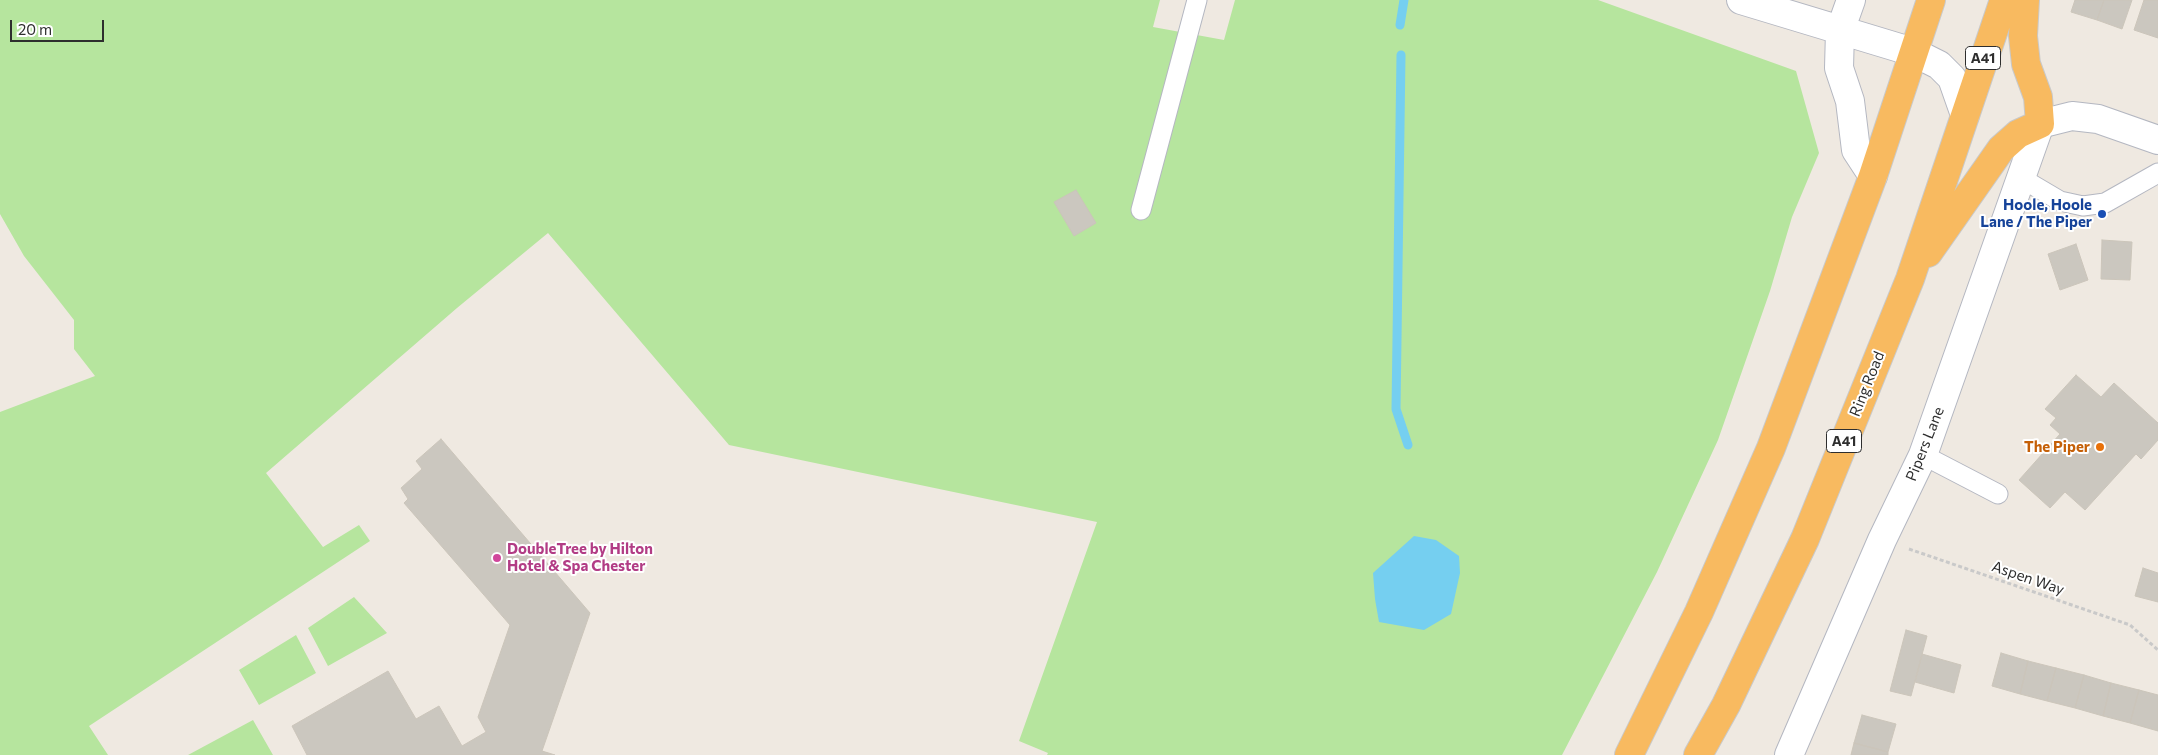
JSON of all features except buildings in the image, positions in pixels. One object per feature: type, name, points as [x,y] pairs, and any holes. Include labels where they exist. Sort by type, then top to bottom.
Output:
[{"type":"highway","points":[[1629,755],[1699,612],[1771,448],[1873,176],[1931,0]]},
{"type":"highway","name":"Ring Road","points":[[1698,755],[1726,705],[1805,538],[1910,279],[2004,0]]},
{"type":"highway","points":[[1910,279],[2001,149],[2018,134],[2040,124],[2038,98],[2026,64],[2023,36],[2025,0]]},
{"type":"street","points":[[1741,0],[1913,52],[1939,65],[1952,78],[1965,116]]},
{"type":"street","points":[[1852,0],[1840,31],[1839,68],[1850,102],[1856,150],[1873,176]]},
{"type":"street","points":[[2040,124],[2072,116],[2098,120],[2158,140]]},
{"type":"street","name":"Pipers Lane","points":[[1789,755],[1882,540],[1923,456],[2040,124]]},
{"type":"lane","points":[[1141,210],[1196,0]]},
{"type":"lane","points":[[2021,178],[2060,201],[2083,206],[2104,203],[2158,173]]},
{"type":"lane","points":[[1923,456],[1998,494]]},
{"type":"path","name":"Aspen Way","points":[[1882,540],[2130,625],[2158,650]]},
{"type":"green space","points":[[0,0],[1160,0],[1153,27],[1224,40],[1235,0],[1598,0],[1796,71],[1819,153],[1792,217],[1770,291],[1718,440],[1657,572],[1562,755],[1047,755],[1048,753],[1019,741],[1097,522],[729,445],[548,233],[457,308],[266,473],[323,547],[359,525],[370,541],[89,726],[108,755],[0,755],[0,412],[95,376],[74,349],[74,320],[24,256],[0,214]]},
{"type":"green space","points":[[354,597],[387,633],[328,666],[308,628]]},
{"type":"green space","points":[[296,635],[316,673],[259,705],[239,670]]},
{"type":"green space","points":[[253,720],[273,755],[188,755]]},
{"type":"water","points":[[1414,536],[1436,540],[1459,556],[1460,573],[1451,614],[1424,630],[1379,622],[1375,599],[1373,573]]},
{"type":"waterway","points":[[1400,25],[1404,0]]},
{"type":"waterway","points":[[1401,55],[1396,409],[1408,445]]},
{"type":"place","name":"Hoole, Hoole Lane / The Piper","points":[[2102,214]]},
{"type":"place","name":"The Piper","points":[[2100,447]]},
{"type":"place","name":"DoubleTree by Hilton Hotel & Spa Chester","points":[[497,558]]}]
